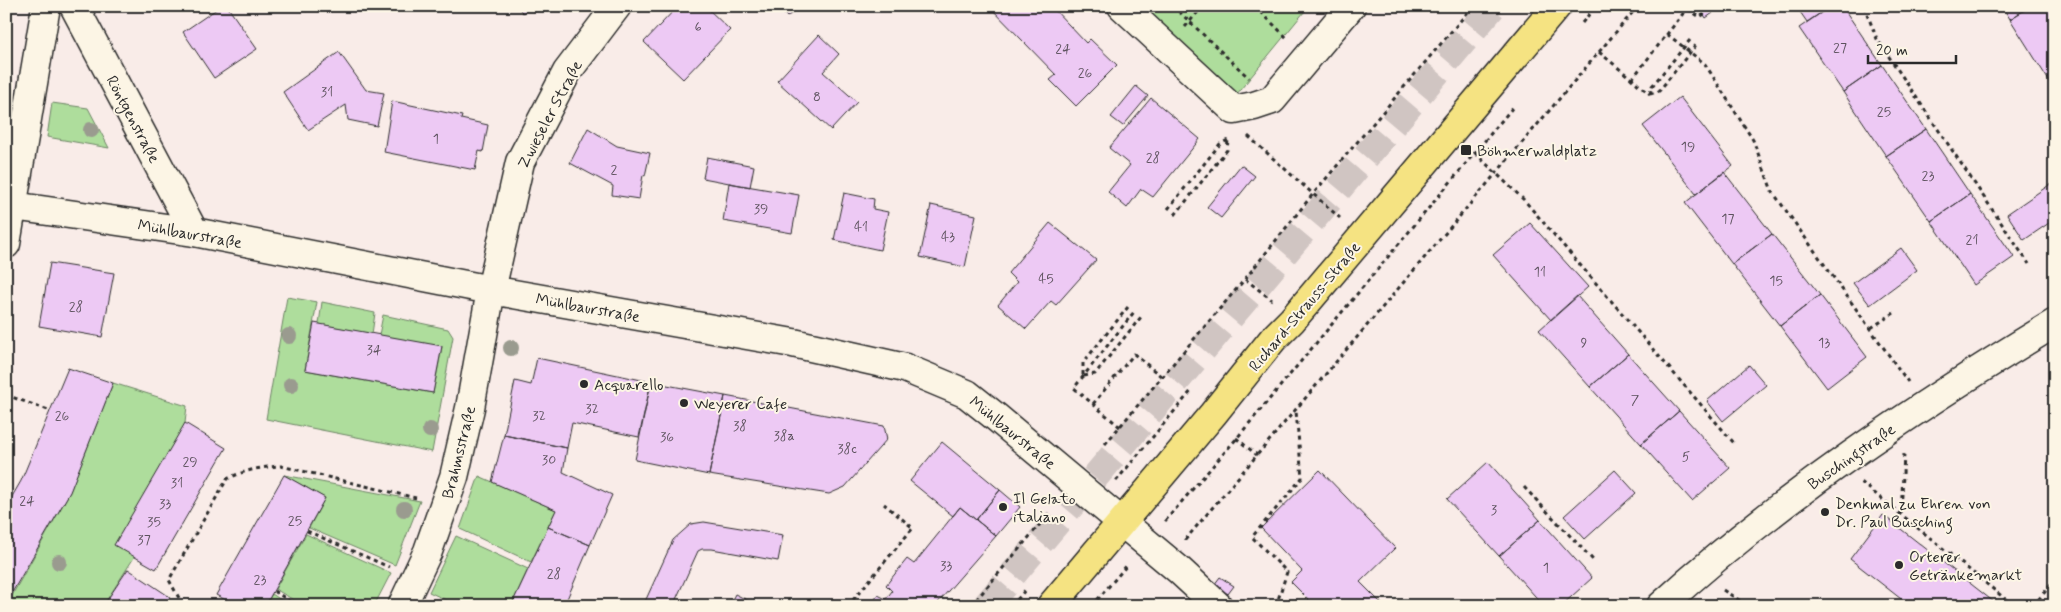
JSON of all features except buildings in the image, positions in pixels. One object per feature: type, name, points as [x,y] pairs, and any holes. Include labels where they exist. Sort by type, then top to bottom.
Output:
[{"type":"main road","name":"Richard-Strauss-Straße","points":[[1051,606],[1213,414],[1273,339],[1292,320],[1557,6]]},
{"type":"street","points":[[6,244],[10,205],[46,6]]},
{"type":"street","name":"Röntgenstraße","points":[[74,6],[194,232]]},
{"type":"street","name":"Zwieseler Straße","points":[[491,290],[520,162],[567,72],[617,6]]},
{"type":"street","points":[[1122,6],[1234,110],[1272,100],[1351,6]]},
{"type":"street","name":"Mühlbaurstraße","points":[[10,205],[194,232],[491,290],[793,343],[905,368],[966,394],[1146,543],[1218,606]]},
{"type":"street","name":"Brahmsstraße","points":[[402,606],[428,551],[454,477],[470,408],[491,290]]},
{"type":"street","name":"Buschingstraße","points":[[1661,606],[1767,516],[1838,463],[2055,323]]},
{"type":"path","points":[[1173,6],[1272,100]]},
{"type":"path","points":[[1255,6],[1307,58]]},
{"type":"path","points":[[1105,444],[1313,194],[1473,6]]},
{"type":"path","points":[[1578,28],[1596,6]]},
{"type":"path","points":[[1183,543],[1638,6]]},
{"type":"path","points":[[1864,6],[1877,39],[2029,264]]},
{"type":"path","points":[[1632,80],[1689,8],[1700,17],[1707,12]]},
{"type":"path","points":[[1667,34],[1705,64],[1752,140],[1772,191],[1871,328],[1915,412],[1901,514]]},
{"type":"path","points":[[1650,94],[1652,86],[1690,40]]},
{"type":"path","points":[[1650,94],[1659,91],[1696,45]]},
{"type":"path","points":[[1599,52],[1650,94]]},
{"type":"path","points":[[1092,606],[1237,438],[1517,102]]},
{"type":"path","points":[[1168,209],[1220,144],[1234,134]]},
{"type":"path","points":[[1246,135],[1342,220]]},
{"type":"path","points":[[1175,215],[1227,150],[1228,140]]},
{"type":"path","points":[[1475,153],[1524,200],[1734,443]]},
{"type":"path","points":[[1245,278],[1277,304]]},
{"type":"path","points":[[1083,376],[1082,363],[1128,307]]},
{"type":"path","points":[[1120,427],[1074,388],[1134,312]]},
{"type":"path","points":[[1871,328],[1894,313]]},
{"type":"path","points":[[1083,376],[1095,374],[1141,317]]},
{"type":"path","points":[[1093,404],[1134,354],[1162,377]]},
{"type":"path","points":[[6,395],[51,411]]},
{"type":"path","points":[[1276,606],[1288,572],[1252,537],[1302,478],[1296,410]]},
{"type":"path","points":[[1232,434],[1257,455]]},
{"type":"path","points":[[1838,463],[2014,606]]},
{"type":"path","points":[[179,606],[179,598],[169,580],[227,479],[244,471],[262,467],[281,466],[445,505]]},
{"type":"path","points":[[1524,486],[1592,560]]},
{"type":"path","points":[[6,492],[13,495]]},
{"type":"path","points":[[848,606],[913,528],[884,504]]},
{"type":"path","points":[[971,606],[1046,517]]},
{"type":"path","points":[[307,531],[391,568]]},
{"type":"path","points":[[2033,606],[2055,580]]},
{"type":"path","points":[[274,592],[297,606]]},
{"type":"green space","points":[[1135,6],[1309,6],[1232,100]]},
{"type":"green space","points":[[52,103],[88,108],[109,148],[47,137]]},
{"type":"green space","points":[[287,297],[317,302],[305,370],[433,393],[442,347],[379,335],[383,315],[448,329],[453,337],[432,452],[266,419]]},
{"type":"green space","points":[[322,302],[375,313],[372,334],[319,324]]},
{"type":"green space","points":[[113,383],[187,406],[185,423],[135,556],[103,606],[6,606],[70,492]]},
{"type":"green space","points":[[284,475],[420,501],[395,565],[309,528],[325,498]]},
{"type":"green space","points":[[479,476],[556,510],[531,562],[460,529]]},
{"type":"green space","points":[[306,534],[391,573],[374,606],[304,606],[275,589]]},
{"type":"green space","points":[[456,536],[528,569],[511,606],[459,606],[429,592]]},
{"type":"green space","points":[[272,594],[290,606],[265,606]]},
{"type":"tunnel","points":[[986,606],[1493,6]]},
{"type":"place","name":"Böhmerwaldplatz","points":[[1466,150]]},
{"type":"place","name":"Acquarello","points":[[584,384]]},
{"type":"place","name":"Weyerer Cafe","points":[[684,403]]},
{"type":"place","name":"Il Gelato italiano","points":[[1003,507]]},
{"type":"place","name":"Denkmal zu Ehren von Dr. Paul Busching","points":[[1825,512]]},
{"type":"place","name":"Orterer Getränkemarkt","points":[[1899,565]]}]
